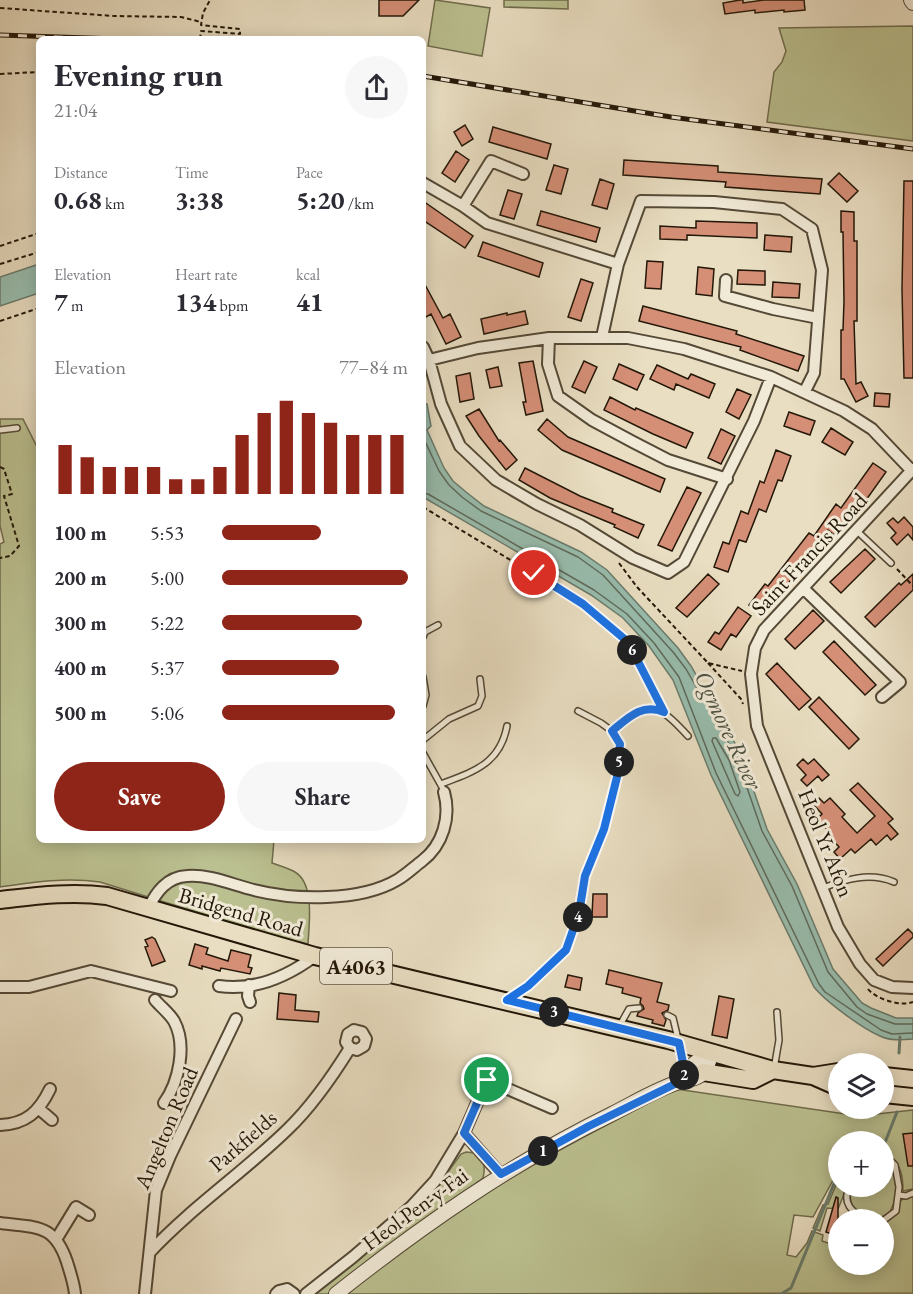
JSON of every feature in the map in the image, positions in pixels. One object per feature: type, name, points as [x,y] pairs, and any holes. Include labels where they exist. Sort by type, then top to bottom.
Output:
[{"type":"main road","name":"Bridgend Road","points":[[0,900],[36,896],[91,894],[106,896],[315,956],[507,1000],[712,1052]]},
{"type":"main road","name":"A4063","points":[[712,1052],[773,1070],[813,1076],[828,1083]]},
{"type":"main road","points":[[703,1072],[753,1080],[773,1070]]},
{"type":"main road","name":"A4063","points":[[813,1076],[828,1074]]},
{"type":"main road","points":[[894,1077],[913,1079]]},
{"type":"main road","points":[[894,1095],[913,1097]]},
{"type":"street","points":[[463,206],[491,161],[523,174]]},
{"type":"street","points":[[426,185],[487,223],[618,264]]},
{"type":"street","points":[[602,337],[618,264],[640,201],[714,202],[782,209],[812,229],[822,270],[814,373],[805,392]]},
{"type":"street","points":[[726,280],[725,296],[818,318]]},
{"type":"street","points":[[549,338],[548,364],[558,396],[592,420],[668,460],[727,479]]},
{"type":"street","points":[[429,360],[478,348],[549,338],[628,338],[684,349],[771,377],[844,411],[872,429],[912,470]]},
{"type":"street","points":[[426,354],[441,404],[460,446],[496,480],[580,525],[633,558],[668,573],[684,562],[727,479],[754,421],[771,377]]},
{"type":"street","name":"Saint Francis Road","points":[[751,674],[755,648],[764,630],[912,470]]},
{"type":"street","points":[[804,589],[900,682],[882,698]]},
{"type":"street","name":"Heol Yr Afon","points":[[751,674],[757,726],[838,927],[868,975],[874,980],[892,987],[913,988]]},
{"type":"street","points":[[148,909],[160,888],[171,880],[186,876],[200,876],[269,893],[309,898],[352,894],[396,881],[428,856],[439,842],[444,830],[447,804],[442,788]]},
{"type":"street","points":[[219,986],[249,985],[284,975],[315,956]]},
{"type":"street","points":[[0,987],[29,987],[91,970],[171,991]]},
{"type":"street","points":[[249,985],[250,1002]]},
{"type":"street","points":[[158,988],[154,1003],[173,1020],[179,1035],[179,1066],[172,1092],[164,1103]]},
{"type":"street","name":"Angelton Road","points":[[145,1294],[156,1190],[236,1019]]},
{"type":"street","points":[[679,1043],[683,1077]]},
{"type":"street","name":"Parkfields","points":[[150,1252],[168,1233],[288,1130],[327,1084],[350,1048]]},
{"type":"street","points":[[703,1072],[712,1052]]},
{"type":"street","name":"Heol Pen-y-Fai","points":[[336,1294],[397,1245],[501,1174],[683,1077],[696,1060],[712,1052]]},
{"type":"street","name":"Heol Pen-y-Fai","points":[[683,1077],[694,1079],[703,1072]]},
{"type":"street","points":[[306,1294],[412,1206],[435,1181],[464,1133],[487,1080],[552,1108]]},
{"type":"street","points":[[0,1125],[28,1119],[50,1089]]},
{"type":"street","points":[[38,1108],[52,1120]]},
{"type":"street","points":[[464,1133],[501,1174]]},
{"type":"street","points":[[57,1238],[79,1202],[89,1215]]},
{"type":"street","points":[[0,1223],[44,1229],[57,1238],[62,1247],[75,1294]]},
{"type":"street","points":[[276,1294],[287,1289],[294,1294]]},
{"type":"lane","points":[[0,430],[17,428]]},
{"type":"lane","points":[[857,531],[891,563]]},
{"type":"lane","points":[[426,631],[438,625]]},
{"type":"lane","points":[[426,738],[449,719],[478,706],[482,696],[480,679]]},
{"type":"lane","points":[[612,731],[640,710],[652,709],[664,712],[688,736]]},
{"type":"lane","points":[[507,1000],[528,986],[566,950],[579,913],[585,876],[604,829],[617,777],[620,744],[612,731],[578,711]]},
{"type":"lane","points":[[426,760],[442,788],[491,760],[499,751],[507,726]]},
{"type":"lane","points":[[822,888],[848,878],[882,877],[894,882]]},
{"type":"lane","points":[[617,1028],[629,1010],[639,1008]]},
{"type":"lane","points":[[773,1070],[780,1040],[777,1012]]},
{"type":"lane","points":[[667,1015],[673,1018],[679,1043]]},
{"type":"lane","points":[[894,1164],[897,1168],[899,1195],[894,1212]]},
{"type":"lane","points":[[899,1195],[906,1196],[913,1193]]},
{"type":"path","points":[[201,22],[210,0]]},
{"type":"path","points":[[0,8],[114,16],[181,17],[201,22],[204,26],[240,29],[240,34],[201,31],[200,36]]},
{"type":"path","points":[[0,74],[36,72]]},
{"type":"path","points":[[0,246],[36,234]]},
{"type":"path","points":[[0,264],[36,253]]},
{"type":"path","points":[[0,321],[36,309]]},
{"type":"path","points":[[0,467],[4,469],[12,494],[4,496],[18,546],[10,556],[0,558]]},
{"type":"path","points":[[426,509],[583,604],[628,642],[664,712]]},
{"type":"path","points":[[619,562],[637,587],[708,663],[751,674]]},
{"type":"path","points":[[891,563],[913,586]]},
{"type":"shaded area","points":[[435,0],[490,8],[482,56],[428,46]]},
{"type":"shaded area","points":[[504,0],[568,0],[568,9],[504,7]]},
{"type":"shaded area","points":[[913,26],[913,141],[767,122],[774,72],[782,62],[786,51],[779,28]]},
{"type":"shaded area","points":[[0,419],[23,419],[36,445],[36,843],[274,843],[272,863],[295,872],[306,886],[310,916],[308,944],[274,936],[100,882],[62,880],[0,887],[0,544],[4,542],[0,526]]},
{"type":"shaded area","points":[[676,1089],[828,1111],[828,1119],[894,1119],[894,1112],[913,1110],[913,1189],[903,1191],[902,1175],[894,1161],[894,1131],[828,1131],[828,1189],[813,1217],[794,1215],[787,1255],[796,1257],[807,1243],[812,1231],[823,1235],[822,1241],[828,1243],[828,1275],[894,1275],[894,1215],[901,1200],[913,1196],[913,1293],[347,1294],[456,1211],[573,1143]]},
{"type":"shaded area","points":[[475,1153],[482,1161],[483,1178],[328,1294],[315,1294],[423,1206],[461,1154]]},
{"type":"shaded area","points":[[894,1170],[896,1194],[891,1209],[855,1209],[851,1197],[894,1197]]},
{"type":"shaded area","points":[[831,1197],[843,1197],[838,1209],[827,1208],[820,1231],[813,1228],[823,1205],[828,1204]]},
{"type":"water","points":[[36,265],[36,294],[0,306],[0,277]]},
{"type":"water","points":[[426,404],[431,426],[427,430],[444,468],[453,481],[484,506],[581,552],[607,570],[678,648],[691,666],[741,754],[767,829],[797,884],[833,969],[862,1003],[896,1018],[913,1018],[913,1039],[884,1038],[835,1007],[814,987],[711,775],[673,680],[649,646],[623,618],[591,595],[426,499]]},
{"type":"building","points":[[379,0],[419,0],[403,16],[379,16]]},
{"type":"building","points":[[743,0],[743,3],[764,0],[804,0],[805,10],[755,13],[755,10],[725,14],[723,3]]},
{"type":"building","points":[[465,125],[473,139],[462,146],[454,132]]},
{"type":"building","points":[[493,127],[551,144],[547,159],[489,142]]},
{"type":"building","points":[[456,151],[469,160],[455,182],[442,173]]},
{"type":"building","points":[[624,160],[718,166],[718,172],[822,179],[820,194],[725,187],[726,182],[623,175]]},
{"type":"building","points":[[554,165],[568,169],[561,194],[546,190]]},
{"type":"building","points":[[839,173],[858,191],[847,202],[828,184]]},
{"type":"building","points":[[600,179],[614,184],[607,209],[592,205]]},
{"type":"building","points":[[904,181],[913,181],[913,378],[904,378],[902,289]]},
{"type":"building","points":[[508,190],[522,194],[514,219],[500,215]]},
{"type":"building","points":[[426,203],[473,236],[465,248],[426,222]]},
{"type":"building","points":[[541,211],[600,228],[596,242],[537,225]]},
{"type":"building","points":[[841,211],[854,212],[854,241],[857,241],[857,321],[854,321],[856,384],[861,382],[868,396],[856,402],[844,379],[841,379],[841,330],[843,330],[844,301]]},
{"type":"building","points":[[696,221],[757,223],[757,238],[687,235],[687,240],[660,239],[660,226],[696,228]]},
{"type":"building","points":[[765,235],[792,237],[791,252],[764,250]]},
{"type":"building","points":[[483,242],[543,263],[539,277],[478,256]]},
{"type":"building","points":[[647,261],[663,262],[661,289],[645,288]]},
{"type":"building","points":[[698,267],[714,269],[712,296],[696,294]]},
{"type":"building","points":[[738,270],[765,271],[765,285],[737,284]]},
{"type":"building","points":[[581,279],[593,283],[581,321],[568,317]]},
{"type":"building","points":[[773,282],[800,284],[799,298],[772,297]]},
{"type":"building","points":[[426,287],[443,318],[450,314],[461,337],[446,344],[431,314],[426,317]]},
{"type":"building","points":[[643,306],[737,331],[736,334],[804,356],[798,371],[740,350],[741,347],[639,321]]},
{"type":"building","points":[[525,311],[528,324],[484,334],[481,319]]},
{"type":"building","points":[[533,361],[543,411],[526,415],[519,363]]},
{"type":"building","points":[[584,361],[597,367],[585,393],[572,387]]},
{"type":"building","points":[[619,364],[644,375],[637,390],[613,379]]},
{"type":"building","points":[[657,365],[688,379],[691,374],[715,384],[709,398],[676,384],[674,390],[650,379]]},
{"type":"building","points":[[498,367],[502,386],[490,388],[486,370]]},
{"type":"building","points":[[470,373],[474,399],[460,402],[456,376]]},
{"type":"building","points":[[737,389],[751,395],[739,419],[726,412]]},
{"type":"building","points":[[875,393],[890,394],[889,407],[874,406]]},
{"type":"building","points":[[610,397],[635,410],[636,408],[693,433],[686,448],[604,410]]},
{"type":"building","points":[[479,409],[499,441],[517,460],[506,470],[466,416]]},
{"type":"building","points":[[789,412],[815,421],[810,435],[784,426]]},
{"type":"building","points":[[547,419],[568,437],[665,479],[660,492],[562,450],[538,430]]},
{"type":"building","points":[[831,428],[853,442],[845,455],[822,442]]},
{"type":"building","points":[[721,429],[735,436],[721,464],[708,458]]},
{"type":"building","points":[[776,450],[791,456],[782,481],[778,480],[766,512],[759,509],[746,542],[739,540],[728,572],[714,567],[723,542],[729,544],[741,511],[748,514],[760,481],[764,483]]},
{"type":"building","points":[[873,463],[886,472],[859,510],[854,507],[834,535],[828,530],[806,563],[804,562],[785,588],[782,587],[762,614],[749,605],[765,584],[768,586],[809,533],[814,536],[836,504],[841,508]]},
{"type":"building","points":[[525,468],[580,496],[613,509],[612,512],[644,525],[638,538],[614,527],[615,525],[550,498],[519,480]]},
{"type":"building","points":[[687,487],[701,493],[672,551],[658,545]]},
{"type":"building","points":[[904,517],[913,527],[913,540],[908,534],[897,545],[891,538],[896,533],[887,523],[893,518],[898,523]]},
{"type":"building","points":[[865,549],[875,559],[841,593],[830,582]]},
{"type":"building","points":[[708,574],[719,584],[687,617],[676,608]]},
{"type":"building","points":[[913,574],[913,590],[875,627],[865,617],[899,583],[901,585]]},
{"type":"building","points":[[738,607],[751,616],[736,637],[731,634],[721,650],[708,642],[715,632],[719,634]]},
{"type":"building","points":[[813,610],[824,621],[795,649],[785,639]]},
{"type":"building","points":[[834,641],[876,685],[865,695],[823,652]]},
{"type":"building","points":[[777,663],[811,699],[799,710],[766,674]]},
{"type":"building","points":[[819,697],[859,739],[849,749],[809,707]]},
{"type":"building","points":[[803,759],[808,764],[814,759],[829,775],[822,781],[818,776],[807,786],[801,780],[806,775],[797,765]]},
{"type":"building","points":[[858,783],[893,819],[888,823],[898,834],[891,840],[887,835],[876,845],[871,839],[855,853],[851,849],[840,859],[834,852],[839,847],[830,837],[832,835],[817,819],[822,814],[813,804],[819,798],[824,803],[830,798],[845,814],[842,817],[857,833],[875,816],[850,790]]},
{"type":"building","points":[[593,894],[607,894],[607,917],[592,917]]},
{"type":"building","points":[[908,929],[913,937],[883,966],[876,959]]},
{"type":"building","points":[[152,937],[165,961],[152,966],[145,947],[148,946],[145,940]]},
{"type":"building","points":[[195,944],[208,948],[206,954],[228,961],[231,950],[251,955],[248,967],[252,968],[250,974],[221,968],[220,971],[202,966],[202,969],[189,965]]},
{"type":"building","points":[[609,970],[662,983],[657,1002],[669,1005],[668,1010],[662,1013],[666,1020],[664,1026],[652,1023],[653,1020],[637,1016],[644,1009],[640,1003],[641,998],[622,993],[623,988],[606,984]]},
{"type":"building","points":[[568,975],[582,978],[580,990],[565,987]]},
{"type":"building","points":[[279,993],[296,995],[295,1010],[319,1012],[318,1022],[277,1019]]},
{"type":"building","points":[[719,996],[734,999],[727,1038],[712,1035]]},
{"type":"building","points":[[913,1133],[913,1166],[908,1166],[903,1134]]},
{"type":"building","points":[[836,1197],[838,1198],[838,1209],[833,1209]]},
{"type":"waterway","points":[[899,1053],[900,1037]]},
{"type":"waterway","points":[[890,1131],[897,1112]]},
{"type":"waterway","points":[[781,1294],[791,1288],[829,1197]]},
{"type":"railway","points":[[0,35],[36,36]]},
{"type":"railway","points":[[426,76],[671,117],[913,149]]},
{"type":"route","points":[[487,1080],[464,1133],[501,1174],[589,1126],[681,1081],[685,1073],[679,1043],[507,1000],[528,986],[566,950],[579,913],[585,876],[604,829],[617,777],[620,744],[612,731],[640,710],[652,709],[664,712],[628,642],[583,604],[534,573]]},
{"type":"water label","name":"Ogmore River","points":[[729,730]]}]
